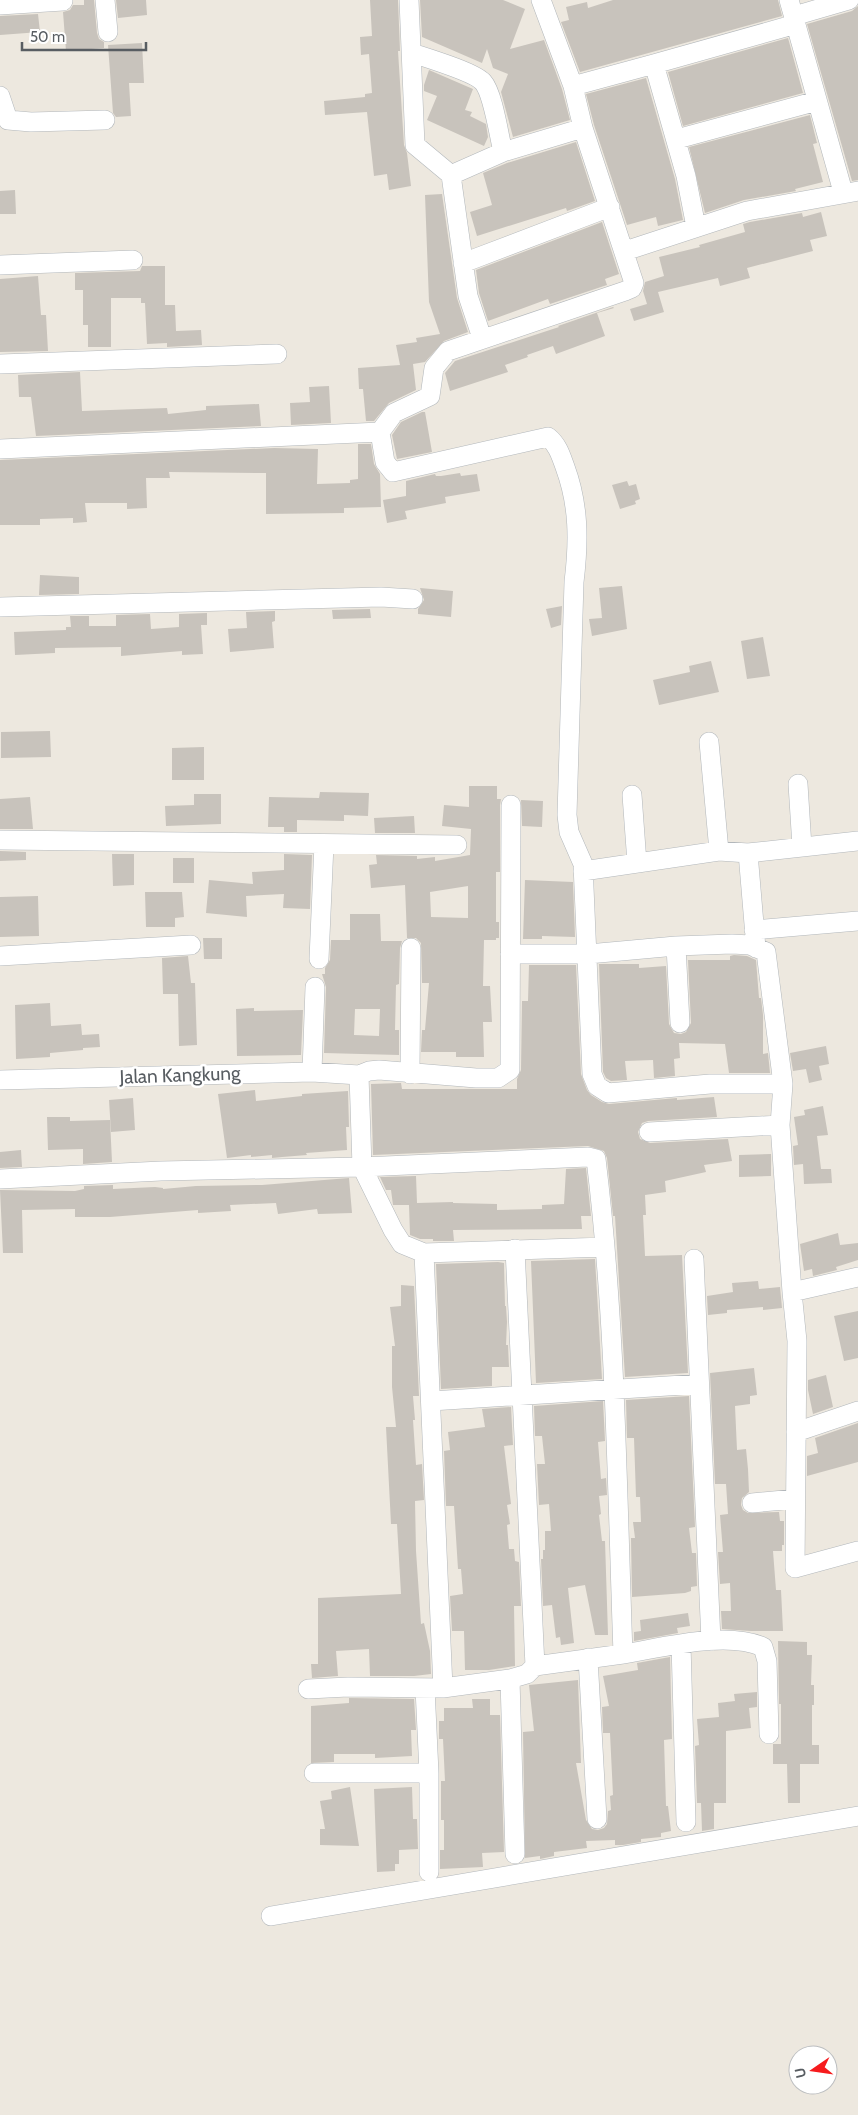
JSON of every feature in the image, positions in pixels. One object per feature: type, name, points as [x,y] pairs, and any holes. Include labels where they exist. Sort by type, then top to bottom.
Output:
[{"type":"street","points":[[105,0],[108,32]]},
{"type":"street","points":[[409,0],[415,144],[451,175],[468,296],[482,338]]},
{"type":"street","points":[[541,0],[573,86],[583,128],[634,277],[634,283],[632,288],[625,292],[482,338],[448,351],[434,368],[430,396],[394,413],[380,432],[385,462],[393,472],[548,437],[557,446],[573,487],[577,511],[578,550],[574,582],[566,816],[567,824],[583,864],[592,1074],[597,1086],[608,1093],[710,1084],[783,1084]]},
{"type":"street","points":[[573,86],[654,64],[793,14],[849,0]]},
{"type":"street","points":[[0,5],[63,1]]},
{"type":"street","points":[[625,251],[747,211],[850,191],[817,100],[793,14]]},
{"type":"street","points":[[412,53],[472,75],[483,82],[489,93],[503,152]]},
{"type":"street","points":[[654,64],[677,139],[696,227]]},
{"type":"street","points":[[0,96],[8,120],[31,122],[105,120]]},
{"type":"street","points":[[677,139],[817,100]]},
{"type":"street","points":[[451,175],[503,152],[583,128]]},
{"type":"street","points":[[463,263],[610,207]]},
{"type":"street","points":[[0,265],[133,260]]},
{"type":"street","points":[[0,364],[277,354]]},
{"type":"street","points":[[0,449],[380,432]]},
{"type":"street","points":[[0,607],[380,597],[413,599]]},
{"type":"street","points":[[709,742],[719,851]]},
{"type":"street","points":[[798,784],[802,847]]},
{"type":"street","points":[[632,795],[637,863]]},
{"type":"street","points":[[511,805],[510,954],[588,954],[676,946],[750,945],[755,939],[858,921]]},
{"type":"street","points":[[0,840],[457,845]]},
{"type":"street","points":[[583,871],[719,851],[748,853],[858,840]]},
{"type":"street","points":[[319,960],[324,844]]},
{"type":"street","points":[[748,853],[755,939],[766,952],[783,1084],[780,1125],[792,1292],[798,1341],[795,1500],[796,1568],[858,1551]]},
{"type":"street","points":[[0,956],[191,945]]},
{"type":"street","points":[[676,946],[680,1023]]},
{"type":"street","points":[[410,1074],[411,948]]},
{"type":"street","name":"Jalan Kangkung","points":[[0,1080],[312,1072],[359,1075],[379,1070],[410,1074],[498,1078],[510,1070],[510,954]]},
{"type":"street","points":[[312,1072],[315,987]]},
{"type":"street","points":[[359,1075],[362,1167],[402,1244],[424,1253],[605,1247]]},
{"type":"street","points":[[649,1132],[780,1125]]},
{"type":"street","points":[[0,1179],[161,1172],[362,1167],[588,1157],[596,1159],[605,1247],[614,1390],[623,1654]]},
{"type":"street","points":[[515,1249],[535,1666]]},
{"type":"street","points":[[424,1253],[431,1401],[434,1688],[429,1773],[428,1872]]},
{"type":"street","points":[[694,1259],[711,1641]]},
{"type":"street","points":[[792,1292],[858,1277]]},
{"type":"street","points":[[431,1401],[699,1384]]},
{"type":"street","points":[[796,1432],[858,1410]]},
{"type":"street","points":[[752,1503],[795,1500]]},
{"type":"street","points":[[308,1689],[347,1679],[434,1688],[510,1679],[526,1674],[535,1666],[681,1644],[711,1641],[752,1642],[763,1647],[767,1661],[769,1734]]},
{"type":"street","points":[[681,1644],[686,1822]]},
{"type":"street","points":[[588,1658],[597,1819]]},
{"type":"street","points":[[510,1679],[516,1854]]},
{"type":"street","points":[[314,1773],[429,1773]]},
{"type":"street","points":[[271,1916],[858,1816]]},
{"type":"building","points":[[84,0],[94,0],[97,33],[99,39],[104,42],[104,48],[66,51],[63,12],[70,10],[73,5],[84,5]]},
{"type":"building","points":[[116,0],[146,0],[147,15],[118,18]]},
{"type":"building","points":[[370,0],[398,0],[400,51],[398,51],[404,145],[407,153],[411,186],[389,190],[387,174],[374,176],[367,112],[325,115],[324,101],[365,97],[365,94],[372,93],[369,54],[361,55],[360,37],[372,36]]},
{"type":"building","points":[[420,0],[503,0],[525,9],[510,49],[544,40],[562,89],[570,120],[513,137],[501,92],[508,74],[493,68],[487,49],[482,63],[422,37]]},
{"type":"building","points":[[613,0],[778,0],[782,16],[580,72],[561,22],[569,20],[566,7],[587,2],[588,8]]},
{"type":"building","points":[[858,6],[858,180],[852,181],[807,24],[852,11]]},
{"type":"building","points":[[38,14],[40,32],[0,35],[0,16]]},
{"type":"building","points":[[788,38],[803,93],[683,126],[668,72]]},
{"type":"building","points":[[142,43],[144,83],[129,83],[131,116],[116,117],[113,113],[108,45]]},
{"type":"building","points":[[429,70],[473,89],[465,110],[472,112],[470,116],[486,124],[488,137],[484,146],[427,120],[437,96],[424,91]]},
{"type":"building","points":[[646,78],[675,179],[683,220],[658,226],[656,217],[627,225],[594,125],[586,94]]},
{"type":"building","points":[[810,115],[817,143],[813,144],[823,182],[795,189],[796,191],[744,200],[705,213],[689,147]]},
{"type":"building","points":[[576,142],[595,201],[567,211],[566,208],[477,236],[470,212],[492,205],[483,173],[507,163]]},
{"type":"building","points":[[15,190],[16,214],[0,214],[0,191]]},
{"type":"building","points":[[442,194],[457,298],[468,332],[444,341],[425,362],[413,364],[416,390],[389,403],[374,421],[366,421],[363,389],[359,389],[358,368],[400,365],[396,345],[417,342],[416,338],[440,334],[429,302],[425,195]]},
{"type":"building","points":[[821,212],[827,236],[810,240],[813,251],[747,268],[750,278],[720,286],[718,278],[658,292],[664,312],[634,321],[630,309],[647,304],[643,291],[645,282],[664,276],[659,257],[700,247],[699,245],[745,232],[743,224],[750,222],[802,213],[803,217]]},
{"type":"building","points":[[602,222],[619,274],[605,279],[607,285],[550,304],[548,299],[488,321],[479,293],[476,270]]},
{"type":"building","points":[[142,266],[165,266],[165,305],[175,305],[176,331],[201,330],[202,345],[167,347],[167,343],[147,344],[145,303],[141,303],[141,298],[111,298],[111,347],[88,347],[88,325],[83,325],[83,290],[75,290],[75,273],[140,271]]},
{"type":"building","points":[[38,276],[41,315],[46,315],[48,351],[0,352],[0,279]]},
{"type":"building","points":[[613,307],[597,313],[605,336],[556,354],[553,346],[527,355],[528,357],[505,365],[508,372],[450,391],[445,373],[455,361]]},
{"type":"building","points":[[80,372],[82,411],[167,408],[168,414],[206,410],[206,406],[259,404],[261,426],[36,436],[31,397],[19,397],[18,375]]},
{"type":"building","points":[[329,386],[331,423],[291,425],[290,403],[310,402],[309,387]]},
{"type":"building","points":[[425,412],[432,452],[397,459],[392,435],[401,422]]},
{"type":"building","points":[[358,444],[371,444],[374,464],[380,474],[381,507],[344,508],[344,513],[266,514],[266,473],[169,472],[170,478],[146,478],[147,508],[127,509],[127,503],[85,503],[87,522],[73,523],[73,518],[40,519],[40,525],[0,525],[0,460],[274,448],[318,449],[317,484],[350,483],[350,480],[358,479]]},
{"type":"building","points":[[460,473],[461,476],[477,474],[480,491],[445,497],[446,503],[405,511],[407,519],[387,523],[383,500],[406,496],[406,481],[435,474],[436,476],[441,476]]},
{"type":"building","points":[[627,481],[629,486],[636,484],[640,499],[635,501],[636,504],[620,509],[612,485]]},
{"type":"building","points":[[40,575],[79,577],[79,594],[39,595]]},
{"type":"building","points":[[622,586],[627,629],[592,636],[589,619],[602,618],[599,588]]},
{"type":"building","points":[[420,588],[453,591],[451,617],[418,614],[418,609],[424,600]]},
{"type":"building","points":[[562,606],[561,625],[551,628],[546,609]]},
{"type":"building","points":[[370,609],[371,618],[333,619],[332,610]]},
{"type":"building","points":[[275,611],[275,621],[272,622],[274,648],[230,652],[228,629],[247,628],[246,612]]},
{"type":"building","points":[[207,613],[207,625],[201,625],[203,654],[182,655],[182,651],[121,656],[121,647],[55,648],[55,653],[15,655],[14,632],[66,630],[66,627],[71,627],[70,616],[89,616],[89,626],[116,626],[116,615],[150,614],[151,629],[179,627],[179,614]]},
{"type":"building","points":[[763,637],[770,676],[747,679],[741,641]]},
{"type":"building","points":[[711,661],[719,692],[659,705],[653,680],[690,672],[689,666]]},
{"type":"building","points":[[50,731],[51,757],[1,758],[1,732]]},
{"type":"building","points":[[204,747],[204,780],[172,780],[172,748]]},
{"type":"building","points":[[469,786],[497,786],[497,799],[501,799],[500,872],[496,872],[496,922],[499,922],[499,938],[496,938],[496,940],[484,940],[483,986],[490,986],[492,1022],[483,1022],[484,1057],[456,1057],[456,1052],[421,1052],[422,1030],[425,1030],[429,983],[422,983],[421,943],[416,938],[407,938],[405,885],[371,888],[369,865],[377,864],[376,855],[417,856],[417,859],[435,857],[435,861],[470,855],[471,829],[442,826],[444,805],[469,807]],"holes":[[[468,886],[468,918],[431,917],[430,892]]]},
{"type":"building","points":[[320,792],[369,793],[368,816],[344,815],[344,821],[297,820],[297,832],[284,832],[284,827],[268,827],[269,797],[319,798]]},
{"type":"building","points":[[194,794],[221,794],[221,824],[166,826],[165,806],[194,805]]},
{"type":"building","points":[[30,797],[33,829],[0,829],[0,799]]},
{"type":"building","points":[[521,800],[543,801],[542,827],[522,826]]},
{"type":"building","points":[[414,816],[415,833],[375,833],[374,818]]},
{"type":"building","points":[[0,851],[26,852],[26,860],[0,861]]},
{"type":"building","points":[[112,854],[134,854],[134,885],[113,886]]},
{"type":"building","points":[[284,854],[312,855],[310,909],[283,908],[284,894],[246,896],[247,917],[206,913],[209,880],[253,884],[252,872],[284,870]]},
{"type":"building","points":[[173,858],[194,858],[194,883],[173,883]]},
{"type":"building","points":[[525,880],[573,882],[575,937],[542,936],[542,939],[523,939]]},
{"type":"building","points":[[145,892],[182,892],[184,917],[175,918],[175,927],[146,927]]},
{"type":"building","points":[[38,896],[39,936],[0,937],[0,897]]},
{"type":"building","points":[[350,914],[380,914],[381,941],[402,941],[400,948],[399,984],[396,985],[395,1030],[399,1030],[399,1055],[324,1053],[326,987],[322,974],[325,974],[325,968],[330,960],[331,940],[350,940]],"holes":[[[355,1009],[380,1009],[379,1036],[354,1035]]]},
{"type":"building","points":[[203,938],[222,938],[222,959],[204,959]]},
{"type":"building","points":[[188,956],[191,983],[195,983],[197,1045],[179,1046],[178,994],[163,994],[162,958]]},
{"type":"building","points":[[730,956],[747,956],[756,960],[759,998],[761,998],[763,1015],[763,1054],[768,1053],[770,1073],[729,1073],[725,1044],[679,1043],[680,1058],[674,1059],[675,1076],[654,1078],[653,1060],[625,1061],[627,1080],[611,1081],[606,1078],[603,1072],[599,964],[639,964],[639,968],[666,966],[669,1024],[674,1033],[681,1034],[686,1032],[691,1023],[688,960],[730,960]]},
{"type":"building","points":[[529,965],[576,965],[581,1074],[591,1095],[609,1104],[714,1097],[717,1117],[648,1121],[642,1123],[638,1132],[640,1139],[650,1143],[728,1139],[732,1161],[704,1165],[706,1172],[665,1181],[666,1192],[645,1195],[646,1215],[643,1215],[645,1256],[682,1255],[688,1373],[625,1377],[615,1216],[613,1216],[607,1158],[604,1151],[588,1146],[373,1155],[371,1084],[401,1083],[402,1089],[517,1089],[517,1079],[521,1070],[522,1001],[528,1001]]},
{"type":"building","points":[[50,1003],[51,1026],[81,1024],[82,1035],[99,1034],[100,1047],[50,1053],[50,1057],[16,1059],[15,1005]]},
{"type":"building","points":[[254,1008],[254,1011],[303,1010],[301,1055],[237,1056],[236,1009]]},
{"type":"building","points":[[826,1046],[829,1064],[819,1066],[822,1080],[809,1083],[806,1069],[793,1071],[790,1053]]},
{"type":"building","points":[[255,1090],[256,1101],[302,1096],[302,1094],[348,1091],[349,1127],[346,1127],[347,1150],[272,1158],[272,1155],[251,1157],[251,1155],[227,1158],[218,1094]]},
{"type":"building","points":[[133,1098],[135,1130],[111,1132],[109,1100]]},
{"type":"building","points":[[823,1106],[828,1135],[817,1136],[821,1169],[831,1169],[832,1183],[804,1184],[803,1164],[794,1165],[793,1146],[798,1145],[794,1117],[805,1115],[804,1110]]},
{"type":"building","points":[[47,1117],[70,1117],[70,1121],[110,1120],[112,1162],[83,1164],[83,1149],[48,1150]]},
{"type":"building","points":[[21,1150],[22,1167],[0,1168],[0,1152]]},
{"type":"building","points":[[771,1154],[771,1176],[739,1177],[739,1155]]},
{"type":"building","points":[[586,1168],[591,1216],[581,1216],[582,1229],[453,1230],[454,1241],[433,1241],[433,1239],[420,1239],[410,1235],[409,1205],[393,1205],[391,1190],[386,1190],[380,1177],[416,1176],[417,1203],[497,1204],[497,1210],[542,1209],[542,1205],[564,1204],[566,1169]]},
{"type":"building","points":[[349,1178],[352,1213],[318,1214],[317,1209],[278,1214],[276,1203],[230,1205],[231,1211],[198,1213],[198,1210],[110,1217],[75,1217],[75,1209],[22,1210],[23,1253],[3,1253],[0,1190],[75,1191],[84,1189],[84,1186],[113,1185],[113,1189],[155,1187],[163,1189],[196,1186],[262,1185]]},
{"type":"building","points":[[838,1233],[840,1245],[858,1243],[858,1260],[836,1267],[837,1270],[813,1276],[812,1269],[804,1271],[800,1244]]},
{"type":"building","points":[[595,1259],[602,1379],[536,1383],[531,1261]]},
{"type":"building","points":[[504,1263],[507,1322],[506,1345],[508,1345],[509,1367],[492,1367],[492,1386],[441,1389],[436,1264]]},
{"type":"building","points":[[758,1281],[759,1289],[780,1287],[782,1308],[763,1310],[763,1307],[727,1310],[727,1313],[708,1315],[707,1296],[733,1292],[732,1283]]},
{"type":"building","points":[[401,1285],[414,1286],[419,1396],[413,1396],[415,1420],[413,1420],[416,1465],[422,1464],[424,1500],[415,1501],[416,1551],[421,1624],[424,1623],[430,1651],[431,1674],[370,1676],[369,1649],[336,1651],[338,1676],[312,1678],[311,1664],[318,1664],[318,1598],[401,1594],[397,1524],[391,1524],[386,1427],[396,1427],[392,1387],[392,1346],[395,1346],[390,1307],[401,1306]]},
{"type":"building","points":[[858,1311],[858,1358],[844,1361],[834,1316]]},
{"type":"building","points":[[754,1368],[757,1395],[750,1396],[750,1404],[735,1406],[737,1450],[746,1449],[748,1469],[749,1492],[742,1498],[741,1505],[743,1510],[748,1513],[779,1512],[780,1521],[784,1521],[784,1545],[782,1545],[782,1551],[773,1551],[776,1590],[781,1590],[783,1631],[722,1629],[721,1611],[731,1611],[730,1583],[720,1584],[718,1552],[723,1552],[720,1515],[728,1514],[726,1484],[715,1484],[710,1373]]},
{"type":"building","points":[[826,1375],[833,1407],[813,1414],[808,1380]]},
{"type":"building","points":[[689,1396],[695,1527],[689,1528],[692,1553],[696,1553],[697,1586],[691,1587],[691,1591],[685,1593],[632,1597],[631,1538],[635,1538],[633,1522],[641,1522],[640,1497],[636,1497],[634,1438],[627,1438],[626,1400]]},
{"type":"building","points":[[603,1401],[605,1441],[598,1442],[601,1479],[606,1478],[607,1495],[599,1496],[601,1514],[599,1515],[602,1541],[605,1541],[608,1635],[595,1635],[585,1585],[568,1588],[574,1643],[561,1645],[560,1637],[556,1638],[552,1605],[543,1606],[541,1559],[543,1559],[543,1550],[545,1550],[545,1531],[551,1531],[549,1504],[539,1505],[537,1464],[545,1464],[542,1436],[535,1436],[534,1406]]},
{"type":"building","points":[[511,1407],[513,1445],[504,1446],[511,1504],[507,1505],[510,1524],[507,1525],[509,1549],[514,1549],[515,1561],[519,1562],[521,1606],[514,1606],[515,1666],[489,1670],[465,1670],[464,1631],[452,1631],[450,1596],[463,1594],[461,1569],[458,1569],[454,1506],[446,1506],[444,1451],[450,1450],[448,1432],[485,1427],[482,1409]]},
{"type":"building","points":[[858,1423],[858,1462],[807,1476],[807,1456],[818,1453],[815,1438]]},
{"type":"building","points":[[688,1613],[690,1626],[677,1628],[678,1633],[634,1641],[634,1632],[641,1631],[640,1620]]},
{"type":"building","points":[[778,1641],[807,1642],[807,1655],[812,1655],[811,1685],[814,1685],[814,1705],[812,1705],[812,1745],[819,1745],[819,1764],[800,1764],[800,1803],[788,1803],[787,1764],[773,1764],[773,1744],[781,1744]]},
{"type":"building","points":[[670,1657],[672,1739],[664,1740],[666,1806],[668,1806],[671,1831],[661,1833],[661,1837],[641,1839],[641,1842],[623,1845],[615,1845],[615,1840],[586,1841],[587,1848],[554,1852],[554,1856],[540,1859],[540,1856],[525,1858],[523,1732],[534,1731],[529,1685],[578,1680],[581,1763],[576,1763],[586,1820],[592,1829],[598,1830],[604,1828],[607,1824],[608,1811],[611,1810],[610,1796],[613,1795],[610,1733],[603,1733],[602,1707],[609,1706],[603,1676],[638,1670],[637,1663]]},
{"type":"building","points":[[757,1692],[757,1707],[749,1708],[751,1728],[726,1731],[726,1803],[714,1803],[714,1829],[702,1831],[701,1803],[697,1803],[695,1746],[699,1745],[697,1719],[719,1717],[718,1703],[735,1701],[734,1694]]},
{"type":"building","points":[[349,1698],[414,1699],[416,1730],[411,1730],[412,1756],[375,1758],[375,1754],[334,1754],[334,1762],[311,1763],[311,1706],[349,1703]]},
{"type":"building","points":[[472,1699],[490,1699],[490,1715],[500,1715],[504,1852],[482,1853],[483,1867],[440,1869],[440,1850],[444,1850],[444,1820],[441,1820],[441,1781],[445,1781],[443,1739],[439,1739],[439,1721],[444,1721],[444,1708],[473,1708]]},
{"type":"building","points":[[350,1787],[359,1846],[320,1845],[320,1829],[325,1829],[320,1801],[332,1799],[331,1791]]},
{"type":"building","points":[[412,1787],[413,1819],[417,1819],[418,1849],[399,1850],[399,1864],[395,1864],[395,1871],[377,1872],[374,1789]]}]
